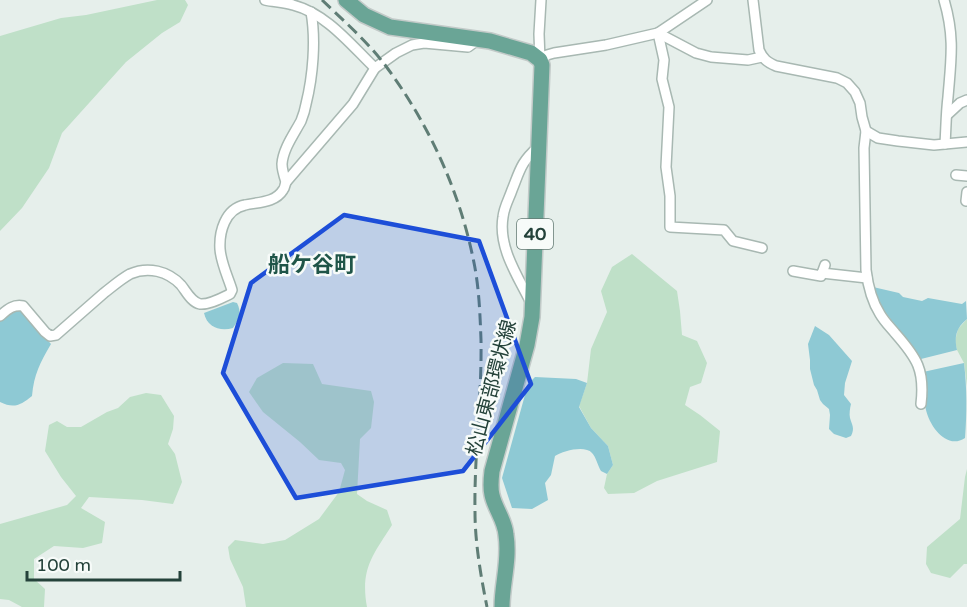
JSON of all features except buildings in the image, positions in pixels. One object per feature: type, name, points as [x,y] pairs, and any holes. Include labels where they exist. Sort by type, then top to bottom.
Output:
[{"type":"main road","points":[[346,0],[364,15],[390,27],[479,39],[531,53],[540,60]]},
{"type":"main road","name":"松山東部環状線","points":[[502,607],[507,566],[506,534],[503,520],[492,495],[491,484],[496,457],[527,345],[532,317],[542,70],[540,60]]},
{"type":"street","points":[[265,0],[293,5],[326,20],[375,68]]},
{"type":"street","points":[[540,60],[541,0]]},
{"type":"street","points":[[540,60],[554,53],[606,45],[658,33],[707,0]]},
{"type":"street","points":[[753,0],[758,42],[762,57],[768,63],[837,78],[847,83],[860,102],[866,131],[864,148],[868,287],[882,317],[909,349],[919,367],[923,387],[921,404]]},
{"type":"street","points":[[944,0],[950,18],[952,54],[945,144]]},
{"type":"street","points":[[286,182],[282,162],[286,149],[302,119],[307,101],[314,28],[311,12]]},
{"type":"street","points":[[658,33],[696,53],[711,57],[748,60],[762,57]]},
{"type":"street","points":[[658,33],[664,60],[662,80],[669,107],[666,167],[670,196],[670,227],[724,230],[733,241],[762,248]]},
{"type":"street","points":[[0,316],[14,306],[23,306],[45,332],[50,336],[56,335],[121,279],[143,270],[166,274],[179,283],[198,304],[205,304],[230,294],[232,290],[220,251],[223,225],[229,214],[242,205],[266,202],[276,197],[283,190],[286,182],[353,104],[375,68],[396,53],[412,45],[424,43],[468,46],[479,39]]},
{"type":"street","points":[[947,115],[967,100]]},
{"type":"street","points":[[866,131],[878,138],[934,144],[967,142]]},
{"type":"street","points":[[533,305],[507,252],[502,225],[506,205],[519,170],[529,155],[538,147]]},
{"type":"street","points":[[956,175],[967,176]]},
{"type":"street","points":[[793,271],[821,276],[824,269],[867,278]]},
{"type":"highlighted area","points":[[344,215],[479,241],[531,384],[463,471],[296,498],[223,373],[251,283]]},
{"type":"green space","points":[[157,0],[185,0],[188,5],[180,22],[162,33],[126,62],[62,133],[49,168],[22,208],[0,231],[0,36],[61,18]]},
{"type":"green space","points":[[632,254],[677,291],[682,335],[697,341],[707,363],[701,383],[690,387],[685,405],[720,431],[717,462],[657,481],[634,493],[608,494],[604,488],[607,474],[613,465],[608,446],[591,428],[579,406],[587,383],[591,349],[607,312],[601,291],[612,267]]},
{"type":"green space","points":[[967,319],[967,386],[964,363],[955,341],[958,329]]},
{"type":"green space","points":[[283,363],[313,364],[322,384],[371,391],[374,402],[371,428],[360,439],[357,494],[387,510],[392,525],[374,554],[367,572],[365,594],[367,607],[246,607],[243,587],[230,559],[228,547],[235,540],[263,544],[285,540],[319,519],[339,492],[345,470],[341,463],[319,460],[263,412],[249,392],[257,378]]},
{"type":"green space","points":[[146,393],[161,395],[174,416],[168,444],[175,454],[182,482],[173,504],[89,497],[81,508],[105,522],[102,543],[83,548],[54,546],[34,559],[34,579],[45,589],[44,607],[22,607],[9,600],[0,599],[0,524],[67,505],[76,496],[45,451],[49,425],[57,421],[67,427],[81,427],[118,408],[130,397]]},
{"type":"green space","points":[[967,469],[967,564],[964,564],[950,578],[931,573],[926,564],[927,547],[960,519]]},
{"type":"water","points":[[873,287],[922,301],[928,298],[962,304],[966,301],[967,319],[957,333],[957,350],[921,359],[882,307]]},
{"type":"water","points":[[233,302],[237,303],[240,313],[233,328],[219,329],[208,322],[204,313]]},
{"type":"water","points":[[18,309],[51,344],[38,369],[32,396],[21,404],[13,406],[0,402],[0,319]]},
{"type":"water","points":[[815,326],[829,335],[852,361],[844,395],[851,404],[850,418],[853,431],[851,436],[846,438],[834,434],[829,429],[829,409],[820,400],[814,385],[808,344]]},
{"type":"water","points":[[964,363],[965,438],[952,441],[940,435],[928,417],[924,401],[923,372]]},
{"type":"water","points":[[535,377],[576,379],[587,383],[579,407],[591,428],[608,446],[613,465],[607,474],[601,471],[595,457],[589,451],[574,450],[559,454],[555,456],[551,475],[545,483],[548,500],[532,509],[512,508],[502,478],[528,384]]},
{"type":"railway","points":[[322,0],[357,33],[403,90],[441,159],[467,233],[479,299],[481,361],[475,524],[487,607]]},
{"type":"district","name":"船ケ谷町","points":[[312,265]]}]
